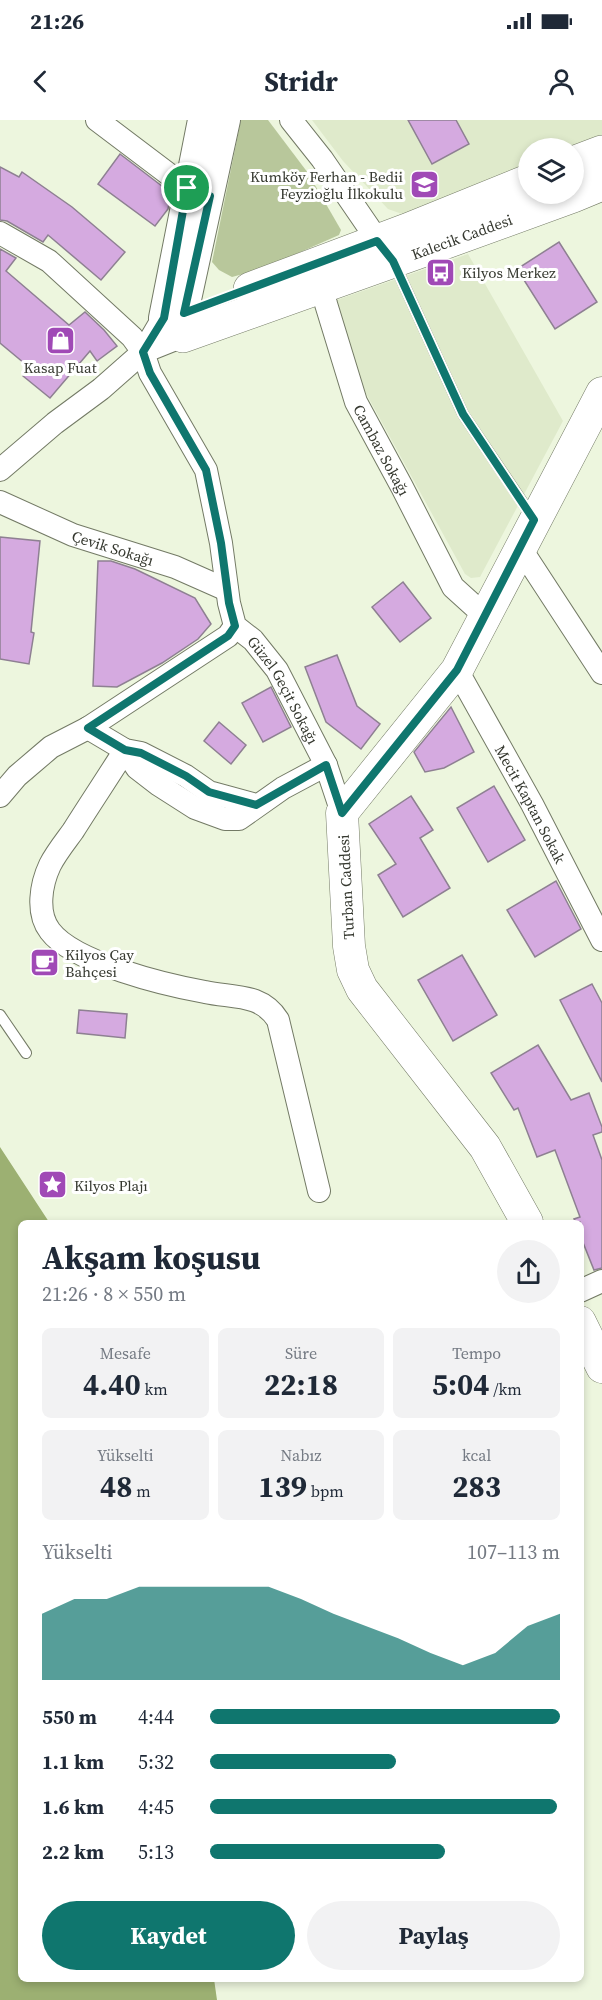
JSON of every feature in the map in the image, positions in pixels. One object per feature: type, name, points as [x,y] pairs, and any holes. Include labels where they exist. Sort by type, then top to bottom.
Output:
[{"type":"main road","points":[[584,159],[602,152]]},
{"type":"main road","name":"Kalecik Caddesi","points":[[177,322],[319,276],[385,251],[573,196],[602,184]]},
{"type":"main road","name":"Kalecik Caddesi","points":[[385,251],[518,186]]},
{"type":"main road","name":"Turban Caddesi","points":[[526,1220],[485,1147],[362,989],[354,970],[349,946],[342,813],[457,670],[534,520],[599,412]]},
{"type":"main road","points":[[584,1330],[602,1367]]},
{"type":"street","points":[[97,120],[198,192]]},
{"type":"street","points":[[177,322],[198,192],[201,120]]},
{"type":"street","points":[[198,192],[226,120]]},
{"type":"street","points":[[291,120],[322,159],[385,251]]},
{"type":"street","points":[[0,233],[49,261],[132,338],[143,352]]},
{"type":"street","name":"Cambaz Sokağı","points":[[319,276],[356,402],[453,587],[485,616]]},
{"type":"street","name":"Kalecik Caddesi","points":[[0,470],[101,389],[177,322]]},
{"type":"street","name":"Güzel Geçit Sokağı","points":[[143,352],[150,373],[206,470],[235,626],[253,640],[277,670],[326,765],[342,813]]},
{"type":"street","name":"Çevik Sokağı","points":[[0,502],[73,535],[175,567],[227,590]]},
{"type":"street","points":[[521,549],[602,673]]},
{"type":"street","points":[[0,796],[17,776],[51,747],[88,728],[228,636],[235,626]]},
{"type":"street","name":"Mecit Kaptan Sokak","points":[[457,670],[532,804],[602,940]]},
{"type":"street","points":[[88,728],[125,750],[137,768],[159,785],[195,808],[225,819],[239,819],[256,805],[326,765]]},
{"type":"street","points":[[125,750],[50,866],[42,894],[41,910],[45,923],[63,943],[102,963],[168,984],[243,997],[263,1003],[272,1009],[278,1020],[319,1191]]},
{"type":"street","points":[[584,1289],[602,1281]]},
{"type":"lane","points":[[385,251],[463,414],[534,520]]},
{"type":"lane","points":[[0,1015],[26,1053]]},
{"type":"shaded area","points":[[241,120],[268,120],[308,173],[341,230],[339,235],[262,269],[232,277],[219,270],[212,262]]},
{"type":"shaded area","name":"Kumköy Ferhan - Bedii Feyzioğlu İlkokulu","points":[[312,120],[602,120],[602,138],[584,144],[584,138],[518,138],[518,171],[405,215],[388,209],[343,161]]},
{"type":"shaded area","points":[[468,254],[563,421],[480,577],[471,578],[465,574],[363,388],[334,301]]},
{"type":"shaded area","points":[[0,1147],[48,1220],[18,1220],[18,1982],[214,1982],[217,2000],[0,2000]]},
{"type":"building","points":[[408,120],[456,120],[469,144],[432,164]]},
{"type":"building","points":[[120,154],[171,193],[168,209],[155,226],[98,184]]},
{"type":"building","points":[[0,167],[19,177],[22,172],[72,207],[125,252],[101,280],[48,235],[43,242],[7,221],[0,220]]},
{"type":"building","points":[[559,242],[597,302],[555,329],[517,269]]},
{"type":"building","points":[[0,249],[16,258],[6,271],[69,325],[85,312],[117,346],[97,361],[90,351],[50,398],[23,376],[30,368],[0,343]]},
{"type":"building","points":[[0,537],[40,541],[31,632],[34,633],[29,664],[0,659]]},
{"type":"building","points":[[98,561],[111,561],[135,569],[195,598],[211,624],[198,639],[162,663],[117,687],[93,686]]},
{"type":"building","points":[[403,582],[431,618],[400,642],[372,607]]},
{"type":"building","points":[[337,655],[357,706],[380,724],[361,749],[326,722],[305,667]]},
{"type":"building","points":[[271,687],[291,727],[263,742],[242,703]]},
{"type":"building","points":[[451,707],[474,752],[444,768],[425,772],[414,752]]},
{"type":"building","points":[[219,722],[246,745],[231,764],[204,741]]},
{"type":"building","points":[[494,786],[525,840],[488,862],[457,808]]},
{"type":"building","points":[[411,796],[433,830],[420,838],[450,888],[403,917],[378,875],[396,864],[369,824]]},
{"type":"building","points":[[556,881],[581,929],[535,957],[507,910]]},
{"type":"building","points":[[462,955],[497,1015],[453,1041],[418,980]]},
{"type":"building","points":[[592,984],[602,1003],[602,1082],[560,1000]]},
{"type":"building","points":[[79,1010],[127,1014],[125,1038],[77,1033]]},
{"type":"building","points":[[538,1045],[571,1100],[589,1093],[602,1127],[602,1132],[593,1135],[602,1160],[602,1268],[594,1270],[584,1245],[584,1220],[574,1219],[580,1217],[555,1150],[537,1157],[518,1108],[514,1110],[491,1073]]},
{"type":"place","name":"Kumköy Ferhan - Bedii Feyzioğlu İlkokulu","points":[[424,185]]},
{"type":"place","name":"Kilyos Merkez","points":[[441,272]]},
{"type":"place","name":"Kasap Fuat","points":[[60,340]]},
{"type":"place","name":"Kilyos Çay Bahçesi","points":[[44,963]]},
{"type":"place","name":"Kilyos Plajı","points":[[53,1185]]},
{"type":"route","points":[[187,188],[210,196],[184,313],[377,241],[393,261],[463,414],[534,520],[457,670],[342,813],[326,765],[256,805],[209,792],[186,776],[141,753],[125,750],[88,728],[228,636],[235,626],[206,470],[150,373],[143,352],[164,318],[187,188]]}]
